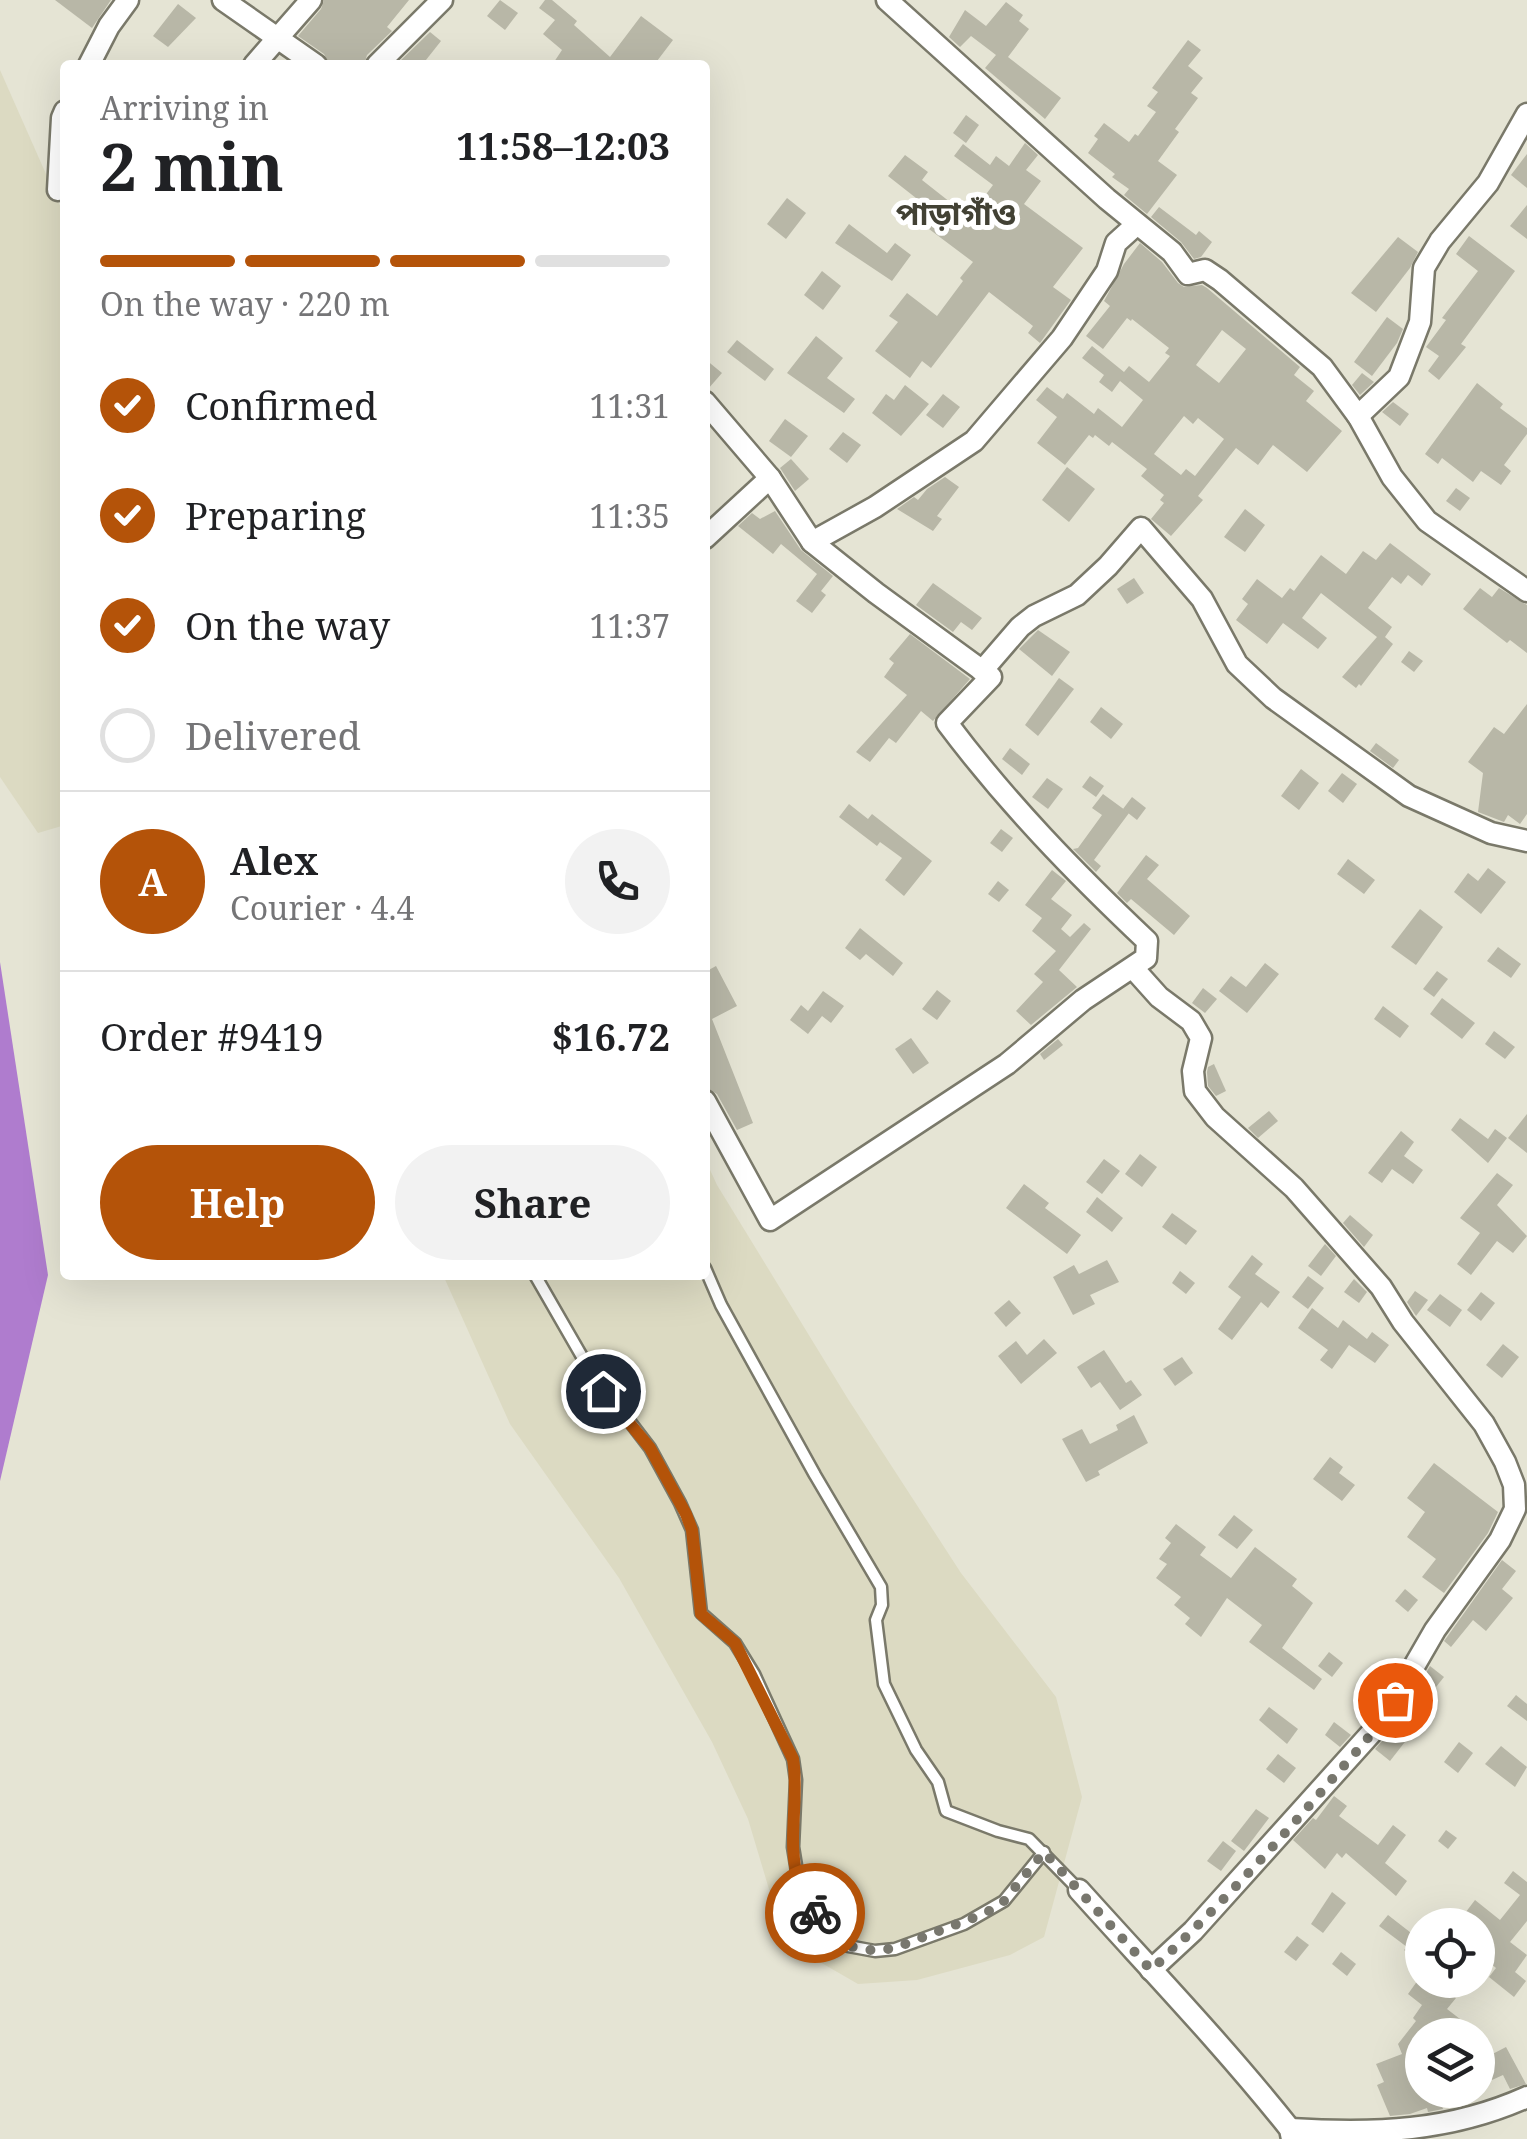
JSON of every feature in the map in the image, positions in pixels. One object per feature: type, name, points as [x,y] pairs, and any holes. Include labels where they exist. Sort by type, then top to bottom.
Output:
[{"type":"street","points":[[92,60],[128,0]]},
{"type":"street","points":[[223,0],[308,60]]},
{"type":"street","points":[[259,60],[311,0]]},
{"type":"street","points":[[382,60],[442,0]]},
{"type":"street","points":[[887,0],[1172,252],[1188,274],[1205,270],[1322,367],[1358,416],[1392,476],[1427,521],[1527,591]]},
{"type":"street","points":[[1358,416],[1399,377],[1420,322],[1424,268],[1488,183],[1527,114]]},
{"type":"street","points":[[58,190],[60,154]]},
{"type":"street","points":[[812,542],[875,507],[974,441],[1062,338],[1107,271],[1116,244],[1137,224]]},
{"type":"street","points":[[710,408],[770,478],[812,542],[992,677],[947,723],[1040,837],[1147,941],[1146,958],[1083,1000],[1006,1064],[770,1220],[710,1110]]},
{"type":"street","points":[[710,533],[770,478]]},
{"type":"street","points":[[982,670],[1020,627],[1077,595],[1141,528],[1202,599],[1237,664],[1272,698],[1409,796],[1491,833],[1527,841]]},
{"type":"street","points":[[1133,968],[1158,997],[1191,1021],[1201,1038],[1193,1070],[1195,1091],[1215,1117],[1294,1188],[1381,1287],[1403,1322],[1484,1424],[1514,1485],[1515,1509],[1500,1540],[1435,1630],[1384,1720],[1206,1917],[1151,1970]]},
{"type":"street","points":[[1079,1890],[1213,2034],[1291,2134],[1425,2127],[1479,2118],[1527,2097]]},
{"type":"lane","points":[[538,1280],[560,1324],[603,1391],[650,1448],[686,1514],[692,1530],[701,1614],[735,1643],[793,1759],[794,1847],[799,1884],[827,1936],[848,1946],[876,1951],[964,1924],[1004,1901],[1044,1852]]},
{"type":"lane","points":[[710,1280],[814,1475],[881,1587],[882,1605],[876,1620],[884,1684],[903,1726],[938,1782],[946,1811],[1029,1839],[1079,1890]]},
{"type":"shaded area","points":[[0,70],[60,206],[60,826],[38,833],[0,777]]},
{"type":"shaded area","points":[[0,962],[48,1275],[0,1481]]},
{"type":"shaded area","points":[[710,1170],[848,1399],[961,1573],[1056,1697],[1082,1797],[1044,1937],[1010,1955],[917,1980],[858,1984],[799,1950],[774,1906],[748,1819],[712,1742],[619,1578],[510,1424],[445,1280],[710,1280]]},
{"type":"building","points":[[55,0],[111,0],[92,28]]},
{"type":"building","points":[[324,0],[409,0],[387,27],[392,31],[366,60],[327,60],[298,36]]},
{"type":"building","points":[[500,0],[518,13],[505,30],[487,16]]},
{"type":"building","points":[[545,0],[552,0],[610,57],[641,16],[673,40],[658,60],[555,60],[562,50],[543,34],[555,20],[539,8]]},
{"type":"building","points":[[1006,2],[1023,15],[1019,21],[1029,29],[1008,57],[1061,98],[1045,119],[985,68],[996,55],[971,36],[960,47],[949,37],[965,10],[986,26]]},
{"type":"building","points":[[178,4],[196,18],[168,47],[153,36]]},
{"type":"building","points":[[430,32],[441,41],[426,60],[401,60]]},
{"type":"building","points":[[1188,40],[1201,50],[1188,66],[1203,78],[1191,93],[1198,98],[1158,161],[1177,175],[1147,214],[1124,195],[1129,189],[1112,177],[1115,174],[1088,153],[1104,123],[1129,142],[1135,134],[1138,136],[1156,112],[1147,106],[1158,92],[1152,88]]},
{"type":"building","points":[[966,115],[979,125],[966,143],[953,133]]},
{"type":"building","points":[[1025,143],[1038,155],[1026,170],[1041,181],[1024,204],[1083,248],[1053,287],[1071,300],[1040,343],[1028,333],[1033,326],[989,292],[931,368],[922,361],[910,378],[875,351],[898,322],[889,316],[907,293],[937,316],[973,262],[905,211],[916,198],[888,176],[905,155],[928,172],[922,180],[969,217],[993,185],[954,156],[963,144],[990,165],[996,156],[1009,166]]},
{"type":"building","points":[[1527,154],[1527,188],[1511,175]]},
{"type":"building","points":[[787,198],[806,213],[786,239],[767,224]]},
{"type":"building","points":[[1527,205],[1527,239],[1510,226]]},
{"type":"building","points":[[1159,207],[1212,242],[1201,257],[1194,259],[1181,242],[1151,217]]},
{"type":"building","points":[[849,224],[887,253],[895,243],[911,255],[892,281],[835,243]]},
{"type":"building","points":[[1469,236],[1515,271],[1461,344],[1466,347],[1439,380],[1428,371],[1439,356],[1426,347],[1446,320],[1442,318],[1478,271],[1456,254]]},
{"type":"building","points":[[1398,237],[1418,252],[1376,312],[1351,293]]},
{"type":"building","points":[[1140,243],[1178,283],[1207,288],[1300,367],[1294,375],[1314,391],[1306,401],[1342,431],[1307,472],[1273,445],[1258,465],[1236,448],[1198,496],[1203,500],[1171,536],[1151,519],[1164,503],[1160,500],[1164,495],[1141,476],[1147,469],[1112,442],[1109,446],[1089,435],[1065,465],[1037,443],[1057,417],[1036,400],[1047,387],[1063,399],[1067,393],[1094,414],[1098,408],[1122,427],[1143,400],[1120,381],[1112,392],[1099,382],[1104,375],[1082,358],[1092,346],[1124,372],[1129,366],[1149,382],[1170,356],[1165,353],[1169,348],[1132,319],[1127,318],[1103,349],[1086,336],[1110,306],[1104,301]],"holes":[[[1222,330],[1246,349],[1219,383],[1196,365]],[[1184,416],[1193,424],[1198,418],[1224,439],[1195,476],[1186,469],[1181,475],[1154,454]]]},
{"type":"building","points":[[822,271],[841,286],[823,310],[804,295]]},
{"type":"building","points":[[1387,317],[1403,329],[1372,376],[1354,362]]},
{"type":"building","points":[[816,336],[843,358],[827,378],[855,399],[844,413],[787,373]]},
{"type":"building","points":[[737,340],[774,369],[765,381],[727,352]]},
{"type":"building","points":[[710,363],[722,373],[710,387]]},
{"type":"building","points":[[1362,373],[1374,382],[1360,395],[1352,385]]},
{"type":"building","points":[[1477,383],[1503,404],[1500,408],[1527,428],[1527,434],[1504,465],[1511,471],[1501,485],[1481,471],[1473,482],[1442,458],[1438,464],[1425,454]]},
{"type":"building","points":[[905,385],[929,404],[901,436],[872,413],[886,394],[894,400]]},
{"type":"building","points":[[943,394],[960,407],[943,428],[926,415]]},
{"type":"building","points":[[1393,402],[1409,414],[1400,426],[1382,412]]},
{"type":"building","points":[[785,419],[808,436],[791,457],[769,441]]},
{"type":"building","points":[[843,432],[861,445],[847,463],[829,449]]},
{"type":"building","points":[[791,459],[809,479],[795,491],[780,468]]},
{"type":"building","points":[[1067,467],[1095,489],[1069,522],[1042,500]]},
{"type":"building","points":[[945,477],[959,487],[937,516],[942,519],[933,531],[897,509],[914,497],[918,500]]},
{"type":"building","points":[[1456,488],[1470,498],[1460,511],[1446,501]]},
{"type":"building","points":[[1245,509],[1265,525],[1245,552],[1224,537]]},
{"type":"building","points":[[775,511],[801,550],[833,576],[821,591],[826,595],[812,613],[796,601],[817,574],[781,544],[773,554],[738,526],[752,513],[760,519]]},
{"type":"building","points":[[1390,543],[1431,574],[1422,586],[1408,575],[1401,584],[1392,577],[1368,608],[1392,627],[1385,637],[1393,644],[1361,686],[1356,688],[1342,677],[1377,637],[1321,593],[1302,618],[1327,638],[1318,649],[1283,623],[1267,644],[1236,620],[1248,604],[1242,599],[1257,579],[1282,598],[1290,588],[1294,591],[1321,555],[1346,574],[1363,551],[1376,560]]},
{"type":"building","points":[[1134,578],[1144,593],[1127,604],[1117,589]]},
{"type":"building","points":[[933,583],[982,618],[972,630],[961,622],[953,632],[916,605]]},
{"type":"building","points":[[1480,588],[1492,597],[1499,588],[1527,605],[1527,653],[1510,640],[1507,643],[1463,609]]},
{"type":"building","points":[[1038,630],[1070,652],[1052,676],[1019,649]]},
{"type":"building","points":[[910,634],[970,679],[933,721],[921,711],[896,743],[889,738],[870,762],[856,752],[907,695],[884,677],[894,663],[889,659]]},
{"type":"building","points":[[1409,651],[1423,661],[1414,672],[1401,662]]},
{"type":"building","points":[[1059,678],[1074,689],[1038,736],[1025,725]]},
{"type":"building","points":[[1527,704],[1527,814],[1520,824],[1508,815],[1504,822],[1478,812],[1483,773],[1468,762],[1494,727],[1504,734]]},
{"type":"building","points":[[1101,707],[1123,724],[1111,739],[1090,722]]},
{"type":"building","points":[[1376,743],[1399,760],[1393,768],[1370,751]]},
{"type":"building","points":[[1010,748],[1030,764],[1022,775],[1002,759]]},
{"type":"building","points":[[1301,769],[1319,783],[1299,810],[1281,796]]},
{"type":"building","points":[[1342,773],[1357,784],[1343,803],[1328,791]]},
{"type":"building","points":[[1090,776],[1104,786],[1096,797],[1082,787]]},
{"type":"building","points":[[1047,778],[1063,789],[1048,809],[1032,797]]},
{"type":"building","points":[[1103,794],[1129,813],[1094,860],[1101,866],[1096,872],[1073,849],[1078,848],[1102,815],[1092,808]]},
{"type":"building","points":[[1132,797],[1146,808],[1137,820],[1123,809]]},
{"type":"building","points":[[849,804],[868,819],[872,814],[932,861],[904,896],[885,880],[902,858],[880,842],[877,846],[839,817]]},
{"type":"building","points":[[1001,829],[1013,838],[1002,852],[990,843]]},
{"type":"building","points":[[1146,855],[1159,865],[1147,879],[1190,916],[1174,935],[1131,899],[1127,903],[1117,893]]},
{"type":"building","points":[[1348,859],[1375,880],[1364,894],[1337,874]]},
{"type":"building","points":[[1488,868],[1506,882],[1481,914],[1454,892],[1468,873],[1478,881]]},
{"type":"building","points":[[1052,870],[1066,881],[1051,899],[1072,915],[1061,929],[1070,937],[1084,923],[1091,929],[1059,970],[1077,987],[1031,1025],[1016,1011],[1043,982],[1034,974],[1056,951],[1032,931],[1042,918],[1025,905]]},
{"type":"building","points":[[998,881],[1009,890],[999,902],[988,894]]},
{"type":"building","points":[[1420,909],[1443,927],[1416,965],[1391,947]]},
{"type":"building","points":[[860,928],[903,963],[893,976],[866,954],[860,960],[845,948]]},
{"type":"building","points":[[1498,947],[1521,964],[1511,978],[1487,961]]},
{"type":"building","points":[[1265,963],[1279,974],[1247,1013],[1219,991],[1231,976],[1246,987]]},
{"type":"building","points":[[716,966],[737,1006],[712,1019],[753,1123],[737,1130],[717,1094],[710,1090],[710,969]]},
{"type":"building","points":[[1437,971],[1448,979],[1434,997],[1423,989]]},
{"type":"building","points":[[1203,988],[1217,999],[1205,1013],[1192,1003]]},
{"type":"building","points":[[937,990],[951,1001],[937,1020],[922,1009]]},
{"type":"building","points":[[823,991],[844,1006],[831,1023],[822,1016],[808,1034],[790,1020],[801,1005],[808,1011]]},
{"type":"building","points":[[1442,998],[1475,1023],[1462,1039],[1430,1014]]},
{"type":"building","points":[[1383,1006],[1409,1026],[1400,1038],[1374,1019]]},
{"type":"building","points":[[1494,1031],[1515,1047],[1505,1059],[1485,1044]]},
{"type":"building","points":[[911,1038],[929,1063],[913,1074],[895,1049]]},
{"type":"building","points":[[1058,1039],[1063,1045],[1044,1060],[1040,1054]]},
{"type":"building","points":[[1214,1064],[1226,1091],[1216,1096],[1208,1086],[1207,1072]]},
{"type":"building","points":[[1269,1111],[1278,1121],[1258,1138],[1248,1128]]},
{"type":"building","points":[[1527,1114],[1527,1153],[1508,1138]]},
{"type":"building","points":[[1460,1118],[1488,1139],[1495,1129],[1507,1138],[1488,1163],[1451,1130]]},
{"type":"building","points":[[1401,1131],[1414,1142],[1404,1156],[1423,1170],[1413,1184],[1392,1169],[1382,1183],[1368,1173]]},
{"type":"building","points":[[1140,1154],[1157,1167],[1142,1187],[1125,1174]]},
{"type":"building","points":[[1104,1159],[1120,1171],[1102,1194],[1086,1182]]},
{"type":"building","points":[[1497,1173],[1513,1185],[1497,1205],[1527,1236],[1513,1253],[1497,1241],[1471,1275],[1457,1264],[1480,1233],[1460,1218]]},
{"type":"building","points":[[1024,1184],[1049,1203],[1045,1208],[1081,1235],[1067,1254],[1006,1208]]},
{"type":"building","points":[[1097,1197],[1123,1218],[1112,1232],[1086,1212]]},
{"type":"building","points":[[1172,1213],[1197,1231],[1186,1245],[1162,1227]]},
{"type":"building","points":[[1350,1215],[1373,1235],[1364,1247],[1343,1223]]},
{"type":"building","points":[[1325,1244],[1336,1256],[1321,1276],[1308,1266]]},
{"type":"building","points":[[1252,1255],[1263,1264],[1255,1274],[1280,1292],[1268,1308],[1261,1302],[1232,1340],[1218,1329],[1241,1297],[1228,1287]]},
{"type":"building","points":[[1107,1260],[1119,1282],[1090,1295],[1095,1304],[1073,1315],[1053,1277],[1074,1265],[1079,1274]]},
{"type":"building","points":[[1180,1271],[1195,1283],[1186,1294],[1172,1283]]},
{"type":"building","points":[[1308,1276],[1324,1288],[1308,1309],[1292,1297]]},
{"type":"building","points":[[1354,1279],[1367,1292],[1359,1303],[1344,1292]]},
{"type":"building","points":[[1415,1291],[1428,1300],[1416,1316],[1407,1302]]},
{"type":"building","points":[[1481,1292],[1495,1303],[1481,1321],[1467,1310]]},
{"type":"building","points":[[1440,1294],[1462,1310],[1450,1327],[1427,1310]]},
{"type":"building","points":[[1009,1300],[1021,1313],[1006,1327],[994,1313]]},
{"type":"building","points":[[1312,1308],[1338,1328],[1343,1320],[1367,1339],[1372,1332],[1389,1345],[1375,1363],[1349,1345],[1332,1369],[1320,1360],[1328,1350],[1298,1328]]},
{"type":"building","points":[[1044,1339],[1057,1353],[1021,1384],[998,1356],[1016,1341],[1027,1355]]},
{"type":"building","points":[[1503,1344],[1519,1357],[1502,1378],[1486,1365]]},
{"type":"building","points":[[1104,1350],[1126,1383],[1131,1380],[1142,1395],[1120,1410],[1100,1382],[1091,1388],[1077,1367]]},
{"type":"building","points":[[1182,1357],[1193,1373],[1175,1386],[1163,1369]]},
{"type":"building","points":[[1134,1415],[1148,1443],[1086,1482],[1062,1439],[1082,1429],[1090,1444],[1118,1430],[1116,1425]]},
{"type":"building","points":[[1330,1457],[1343,1467],[1339,1473],[1355,1485],[1342,1501],[1313,1479]]},
{"type":"building","points":[[1434,1463],[1498,1512],[1488,1533],[1444,1593],[1422,1577],[1436,1559],[1407,1537],[1425,1512],[1407,1498]]},
{"type":"building","points":[[1234,1515],[1253,1530],[1237,1549],[1218,1535]]},
{"type":"building","points":[[1176,1524],[1206,1547],[1200,1555],[1231,1578],[1255,1547],[1297,1579],[1292,1586],[1313,1603],[1282,1648],[1322,1679],[1314,1690],[1249,1642],[1262,1625],[1227,1598],[1201,1637],[1185,1624],[1190,1618],[1174,1605],[1181,1597],[1156,1578],[1167,1564],[1159,1559],[1171,1543],[1165,1538]]},
{"type":"building","points":[[1502,1560],[1516,1571],[1502,1589],[1513,1598],[1486,1631],[1473,1620],[1451,1647],[1444,1641]]},
{"type":"building","points":[[1405,1589],[1418,1600],[1408,1612],[1395,1601]]},
{"type":"building","points":[[1329,1652],[1343,1663],[1332,1677],[1318,1666]]},
{"type":"building","points":[[1430,1666],[1444,1677],[1432,1692],[1421,1682]]},
{"type":"building","points":[[1516,1695],[1527,1704],[1527,1721],[1507,1706]]},
{"type":"building","points":[[1269,1707],[1298,1729],[1287,1744],[1259,1720]]},
{"type":"building","points":[[1417,1710],[1430,1721],[1417,1737],[1403,1726]]},
{"type":"building","points":[[1334,1722],[1351,1735],[1340,1747],[1325,1735]]},
{"type":"building","points":[[1395,1727],[1408,1738],[1390,1761],[1375,1749]]},
{"type":"building","points":[[1459,1742],[1473,1753],[1458,1773],[1444,1762]]},
{"type":"building","points":[[1501,1746],[1527,1767],[1515,1787],[1485,1764]]},
{"type":"building","points":[[1278,1754],[1296,1768],[1284,1783],[1266,1769]]},
{"type":"building","points":[[1334,1796],[1347,1806],[1339,1816],[1378,1845],[1393,1825],[1406,1835],[1385,1863],[1407,1881],[1396,1896],[1346,1853],[1342,1858],[1337,1853],[1325,1869],[1293,1840],[1313,1818],[1316,1820]]},
{"type":"building","points":[[1256,1809],[1269,1818],[1244,1851],[1231,1841]]},
{"type":"building","points":[[1446,1830],[1457,1838],[1448,1849],[1438,1841]]},
{"type":"building","points":[[1223,1841],[1236,1851],[1221,1871],[1207,1861]]},
{"type":"building","points":[[1513,1871],[1527,1882],[1527,1921],[1510,1942],[1527,1955],[1515,1972],[1526,1981],[1514,1997],[1495,1982],[1495,1916],[1500,1920],[1520,1895],[1504,1883]]},
{"type":"building","points":[[1332,1892],[1346,1903],[1323,1933],[1311,1924]]},
{"type":"building","points":[[1475,1900],[1485,1908],[1469,1908]]},
{"type":"building","points":[[1388,1915],[1405,1928],[1405,1946],[1379,1926]]},
{"type":"building","points":[[1297,1936],[1309,1945],[1296,1961],[1284,1952]]},
{"type":"building","points":[[1341,1952],[1356,1964],[1347,1976],[1332,1964]]},
{"type":"building","points":[[1413,1998],[1456,1998],[1447,2009],[1459,2018],[1413,2018],[1422,2005]]},
{"type":"building","points":[[1405,2035],[1405,2108],[1427,2108],[1390,2116],[1377,2085],[1384,2082],[1376,2064],[1402,2054],[1398,2044]]},
{"type":"building","points":[[1506,2047],[1526,2084],[1510,2089],[1503,2075],[1495,2079],[1495,2053]]},
{"type":"way so far","points":[[815,1913],[827,1936],[848,1946],[876,1951],[895,1948],[986,1913],[1004,1901],[1044,1852],[1151,1970],[1193,1931],[1298,1818],[1384,1720],[1395,1700]]},
{"type":"district","name":"পাড়াগাঁও","points":[[956,214]]},
{"type":"route","points":[[603,1391],[650,1448],[680,1503],[692,1530],[701,1614],[735,1643],[754,1674],[793,1759],[794,1847],[799,1884],[815,1913]]}]
